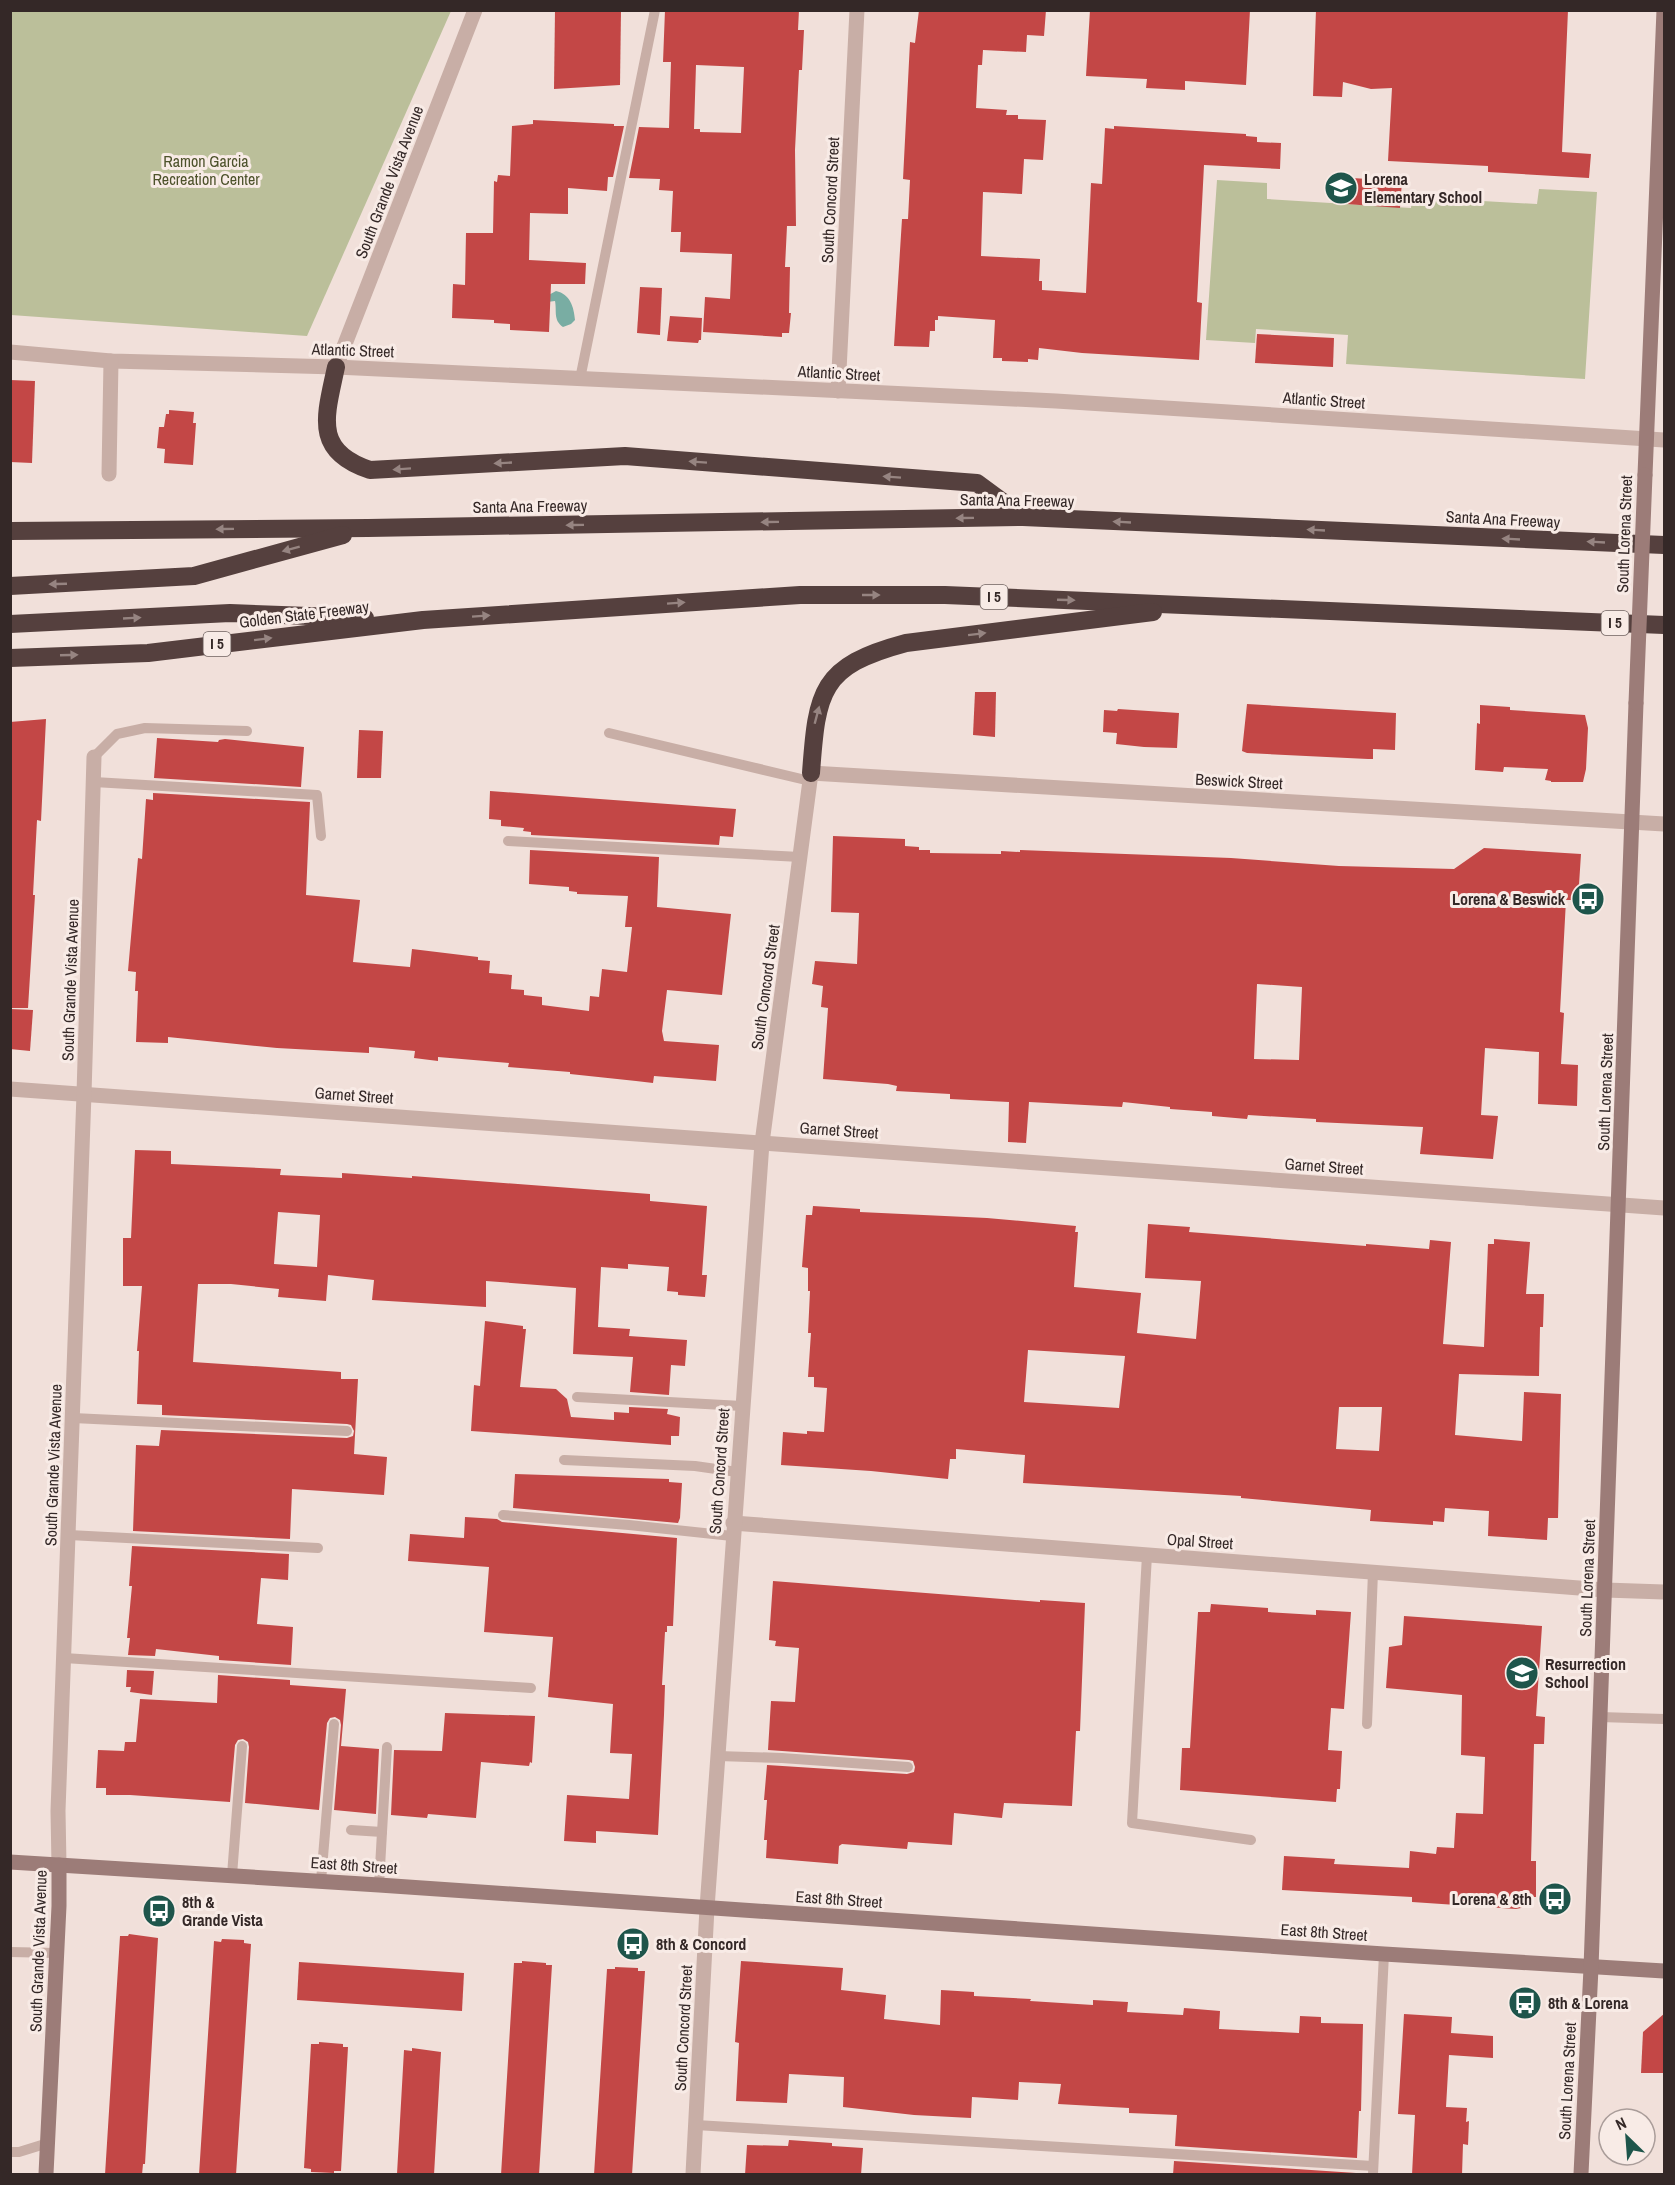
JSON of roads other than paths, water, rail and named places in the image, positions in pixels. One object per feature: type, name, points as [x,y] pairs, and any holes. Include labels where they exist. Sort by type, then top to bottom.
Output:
[{"type":"highway","points":[[336,367],[327,411],[330,442],[339,454],[354,464],[370,470],[625,456],[977,483],[1023,517]]},
{"type":"highway","name":"Santa Ana Freeway","points":[[368,528],[1023,517],[1665,546]]},
{"type":"highway","points":[[10,531],[368,528]]},
{"type":"highway","points":[[10,586],[194,576],[368,528]]},
{"type":"highway","name":"I 5","points":[[423,620],[800,595],[945,595],[1665,625]]},
{"type":"highway","points":[[811,777],[814,725],[822,697],[833,678],[851,663],[874,651],[906,643],[1204,605]]},
{"type":"highway","points":[[10,624],[230,613],[423,620]]},
{"type":"highway","name":"Golden State Freeway","points":[[10,657],[148,653],[423,620]]},
{"type":"main road","name":"South Lorena Street","points":[[1581,2175],[1591,1968],[1646,439],[1660,198],[1664,10]]},
{"type":"main road","name":"East 8th Street","points":[[10,1862],[380,1884],[1384,1954],[1665,1971]]},
{"type":"main road","name":"South Grande Vista Avenue","points":[[46,2175],[59,1864]]},
{"type":"street","name":"South Grande Vista Avenue","points":[[336,367],[475,10]]},
{"type":"street","name":"South Concord Street","points":[[838,392],[857,10]]},
{"type":"street","name":"Atlantic Street","points":[[10,352],[111,361],[336,367],[1056,401],[1665,440]]},
{"type":"street","points":[[109,474],[111,361]]},
{"type":"street","name":"South Grande Vista Avenue","points":[[59,1864],[58,1811],[94,757]]},
{"type":"street","name":"South Concord Street","points":[[693,2175],[707,1908],[762,1143],[811,777]]},
{"type":"street","name":"Beswick Street","points":[[811,777],[1665,824]]},
{"type":"street","name":"Garnet Street","points":[[10,1089],[1665,1208]]},
{"type":"street","name":"Opal Street","points":[[733,1530],[1147,1555],[1605,1590],[1665,1592]]},
{"type":"lane","points":[[580,379],[655,10]]},
{"type":"lane","points":[[94,757],[117,734],[145,728],[248,731]]},
{"type":"lane","points":[[609,734],[811,777]]},
{"type":"lane","points":[[94,783],[317,795],[321,836]]},
{"type":"lane","points":[[508,841],[800,857]]},
{"type":"lane","points":[[577,1397],[742,1406]]},
{"type":"lane","points":[[73,1418],[347,1431]]},
{"type":"lane","points":[[564,1460],[695,1466],[737,1472]]},
{"type":"lane","points":[[503,1515],[733,1530]]},
{"type":"lane","points":[[69,1535],[318,1548]]},
{"type":"lane","points":[[1147,1555],[1132,1823],[1251,1840]]},
{"type":"lane","points":[[1367,1724],[1373,1572]]},
{"type":"lane","points":[[64,1658],[531,1688]]},
{"type":"lane","points":[[1600,1717],[1665,1719]]},
{"type":"lane","points":[[321,1881],[334,1724]]},
{"type":"lane","points":[[232,1875],[242,1746]]},
{"type":"lane","points":[[380,1884],[387,1747]]},
{"type":"lane","points":[[718,1756],[908,1767]]},
{"type":"lane","points":[[351,1830],[382,1832]]},
{"type":"lane","points":[[10,1952],[57,1953]]},
{"type":"lane","points":[[696,2125],[1373,2170],[1384,1954]]},
{"type":"lane","points":[[10,2152],[19,2152],[48,2143]]},
{"type":"water","points":[[556,291],[568,298],[574,310],[575,320],[563,327],[557,318],[555,301],[547,302],[545,297]]},
{"type":"place","name":"Lorena Elementary School","points":[[1341,188]]},
{"type":"place","name":"Lorena & Beswick","points":[[1588,899]]},
{"type":"place","name":"Resurrection School","points":[[1522,1673]]},
{"type":"place","name":"Lorena & 8th","points":[[1555,1899]]},
{"type":"place","name":"8th & Grande Vista","points":[[159,1911]]},
{"type":"place","name":"8th & Concord","points":[[633,1944]]},
{"type":"place","name":"8th & Lorena","points":[[1525,2003]]},
{"type":"park label","name":"Ramon Garcia Recreation Center","points":[[206,170]]}]
